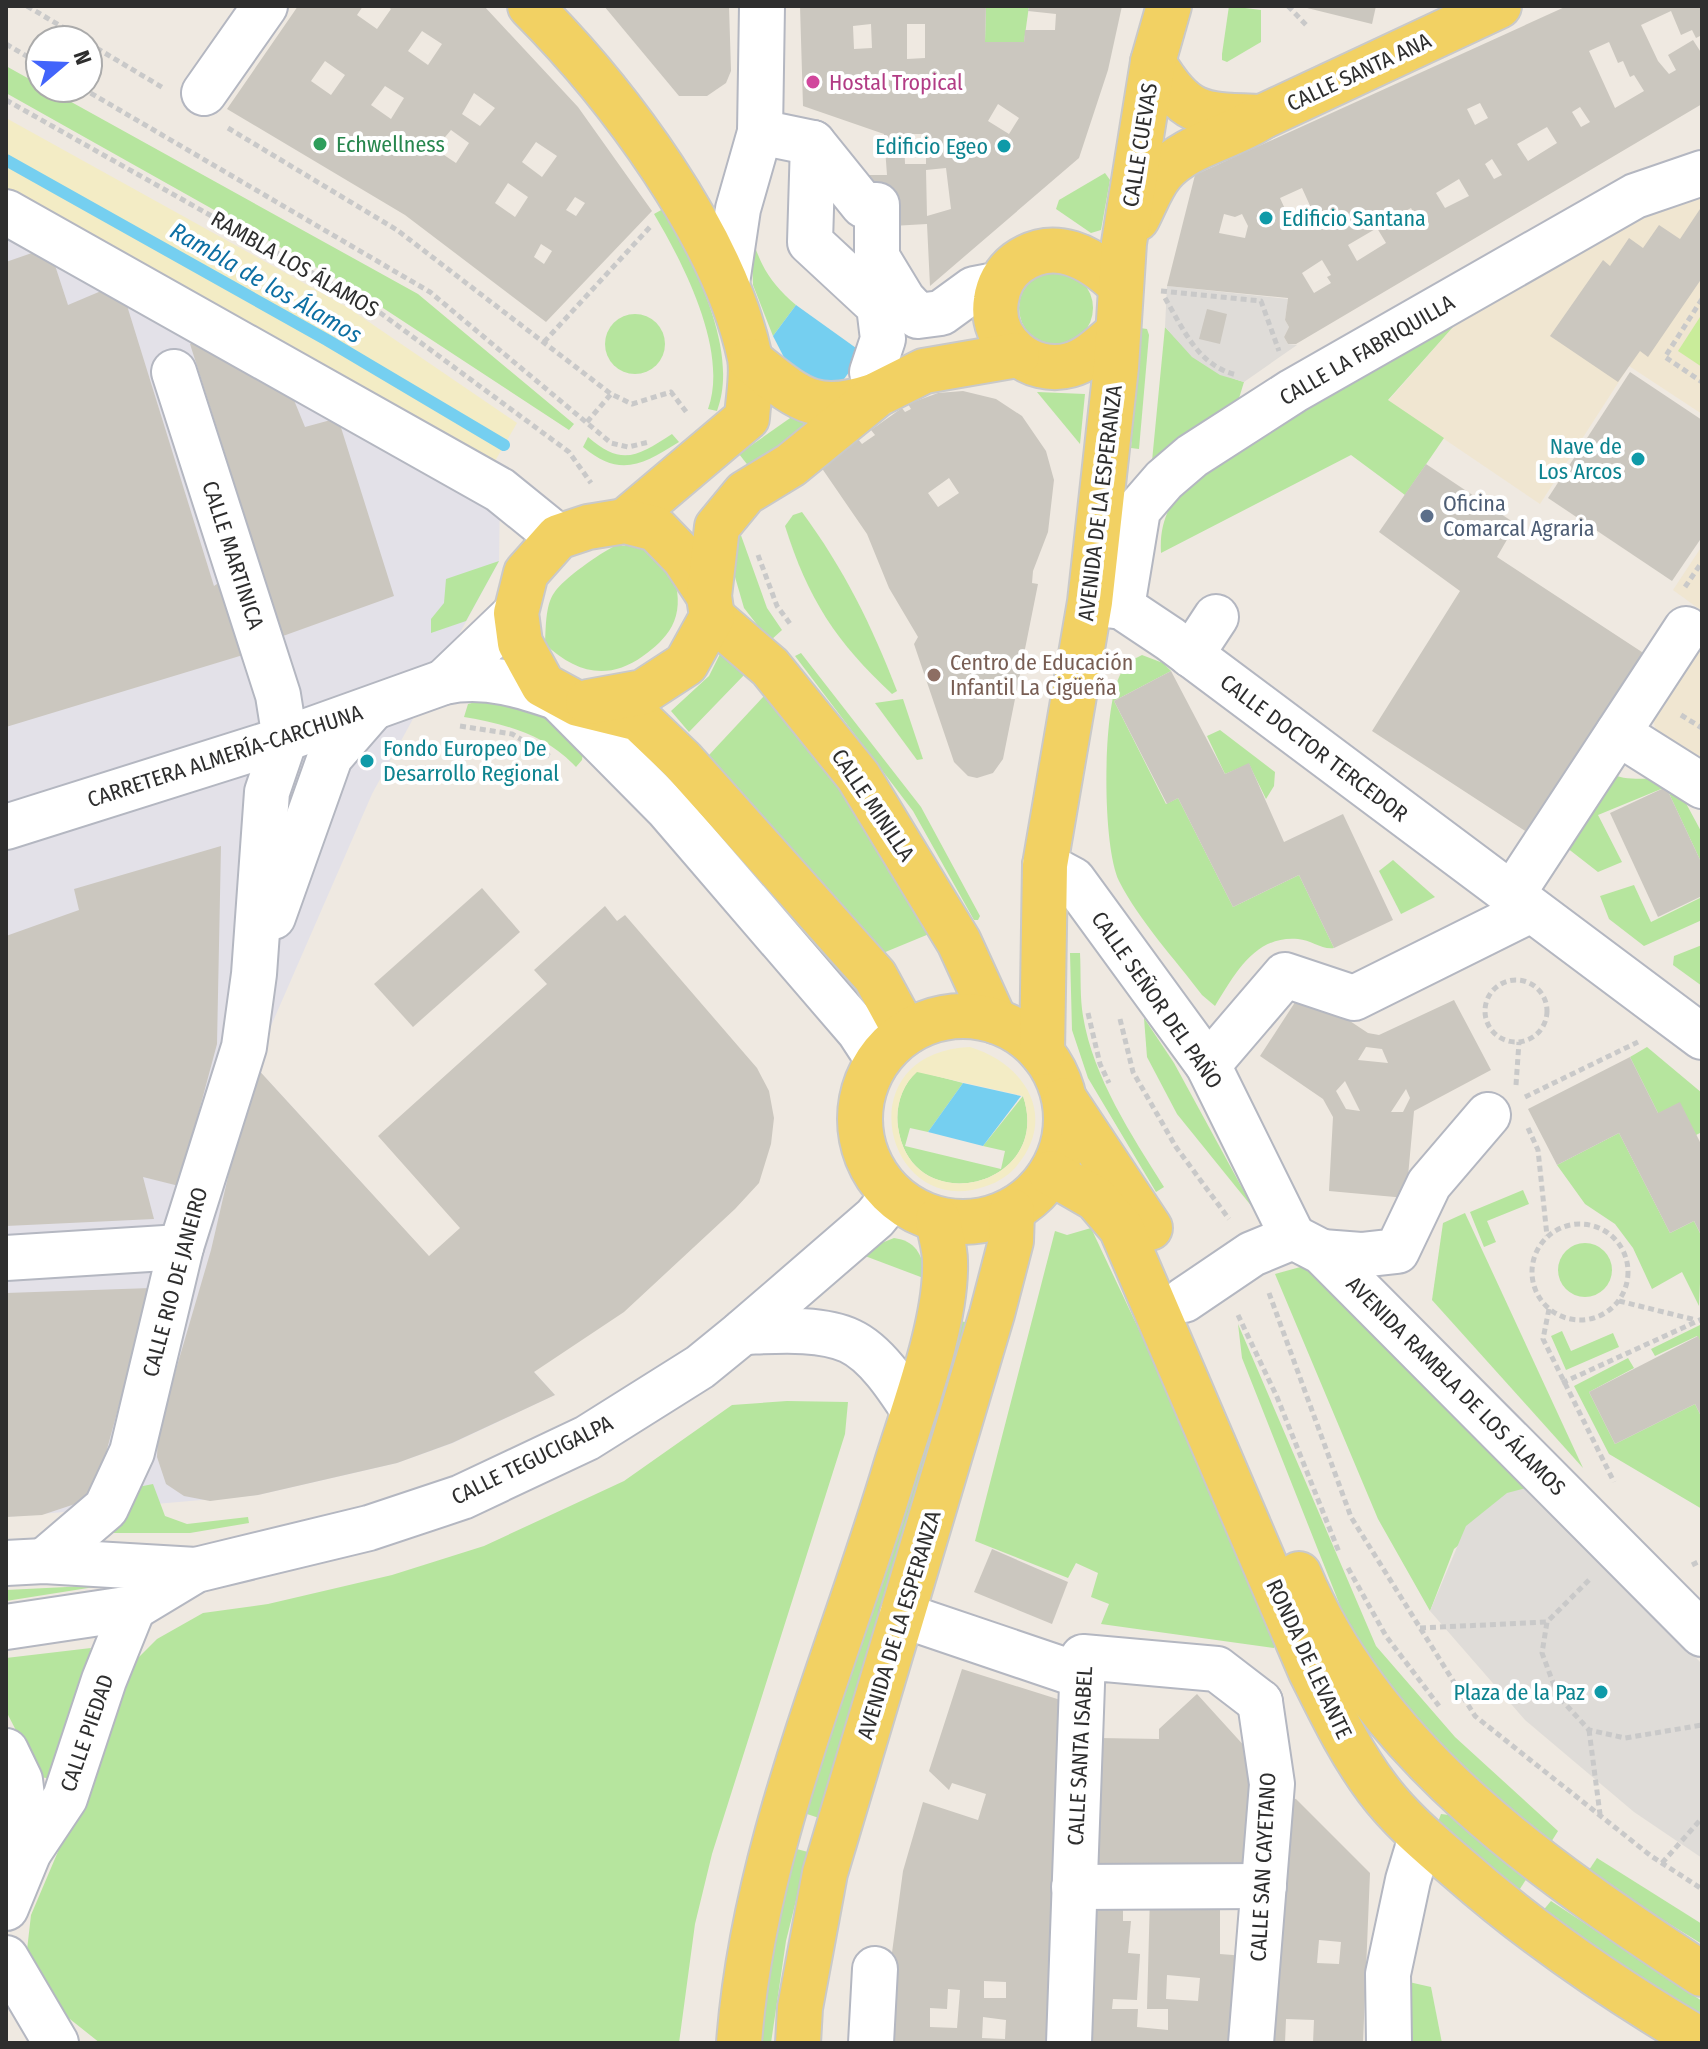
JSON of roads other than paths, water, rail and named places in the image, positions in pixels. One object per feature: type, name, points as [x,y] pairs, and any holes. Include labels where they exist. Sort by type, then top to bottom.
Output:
[{"type":"main road","points":[[530,6],[564,40],[666,172],[727,283],[751,361],[747,418],[625,521]]},
{"type":"main road","name":"CALLE CUEVAS","points":[[1140,288],[1124,243],[1153,62],[1169,6]]},
{"type":"main road","name":"CALLE SANTA ANA","points":[[1124,243],[1161,174],[1180,156],[1240,132],[1262,117],[1499,6]]},
{"type":"main road","name":"CALLE SANTA ANA","points":[[1153,62],[1172,93],[1205,115],[1262,117]]},
{"type":"main road","points":[[1046,250],[1066,250],[1140,288],[1116,334],[1088,357],[1071,365],[1052,368],[1034,364],[1017,355],[1004,340],[996,322],[995,302],[1000,284],[1020,261],[1046,250]]},
{"type":"main road","name":"AVENIDA DE LA ESPERANZA","points":[[1042,1053],[1045,865],[1106,605],[1116,334]]},
{"type":"main road","points":[[751,361],[814,405],[844,406],[878,394],[924,371],[1017,355]]},
{"type":"main road","points":[[710,606],[684,558],[656,529],[625,521],[588,527],[558,537],[526,573],[516,613],[520,643],[543,685],[568,701],[643,692],[686,664],[710,606],[717,527],[745,493],[791,465],[878,394]]},
{"type":"main road","name":"CALLE MINILLA","points":[[710,606],[770,667],[858,776],[959,942],[995,1021]]},
{"type":"main road","points":[[964,1015],[995,1021],[1021,1033],[1042,1053],[1057,1075],[1065,1100],[1066,1130],[1059,1159],[1044,1184],[1012,1211],[988,1220],[963,1223],[938,1220],[914,1210],[893,1196],[871,1166],[860,1131],[863,1094],[892,1047],[934,1019],[964,1015]]},
{"type":"main road","name":"RONDA DE LEVANTE","points":[[1065,1100],[1145,1217],[1184,1300],[1314,1609],[1363,1689],[1448,1784],[1553,1874],[1702,1974]]},
{"type":"main road","name":"RONDA DE LEVANTE","points":[[1051,1173],[1096,1199],[1121,1228],[1311,1672],[1339,1730],[1378,1789],[1421,1837],[1516,1919],[1651,2012],[1702,2041]]},
{"type":"main road","name":"AVENIDA DE LA ESPERANZA","points":[[798,2043],[800,2008],[825,1873],[992,1314],[1011,1241],[1012,1211]]},
{"type":"main road","points":[[739,2043],[750,1954],[777,1826],[913,1410],[943,1300],[945,1260],[938,1220]]},
{"type":"street","points":[[202,105],[265,6]]},
{"type":"street","points":[[727,283],[738,209],[760,132],[762,6]]},
{"type":"street","points":[[760,132],[813,143],[863,205],[877,205],[877,257],[903,300],[918,316],[941,313],[974,289],[1000,284]]},
{"type":"street","points":[[813,143],[810,242],[879,306],[883,339],[872,372],[878,394]]},
{"type":"street","name":"CALLE LA FABRIQUILLA","points":[[1106,605],[1138,510],[1164,480],[1192,456],[1293,391],[1635,196],[1702,173]]},
{"type":"street","points":[[6,212],[500,490],[558,537]]},
{"type":"street","name":"CALLE MARTINICA","points":[[174,372],[278,695],[285,739]]},
{"type":"street","name":"CALLE DOCTOR TERCEDOR","points":[[1106,605],[1191,655],[1691,1029]]},
{"type":"street","points":[[1208,1065],[1285,975],[1354,998],[1521,903],[1689,611]]},
{"type":"street","name":"CARRETERA ALMERÍA-CARCHUNA","points":[[444,682],[516,613]]},
{"type":"street","points":[[1191,655],[1216,617]]},
{"type":"street","name":"CARRETERA ALMERÍA-CARCHUNA","points":[[6,827],[285,739],[444,682],[470,676],[517,684],[568,701]]},
{"type":"street","points":[[568,701],[667,808],[859,1031],[892,1047]]},
{"type":"street","name":"CALLE RIO DE JANEIRO","points":[[254,974],[330,757],[375,707]]},
{"type":"street","points":[[1618,733],[1702,786]]},
{"type":"street","name":"CALLE RIO DE JANEIRO","points":[[25,1562],[106,1508],[132,1452],[181,1247],[244,1047],[254,974],[267,792],[285,739]]},
{"type":"street","name":"CALLE SEÑOR DEL PAÑO","points":[[1045,865],[1073,880],[1208,1065],[1307,1244]]},
{"type":"street","points":[[1184,1300],[1252,1254],[1307,1244],[1361,1255],[1397,1251],[1429,1184],[1502,1109]]},
{"type":"street","name":"CALLE TEGUCIGALPA","points":[[25,1562],[196,1570],[369,1528],[462,1497],[587,1438],[700,1367],[875,1218],[893,1196]]},
{"type":"street","name":"AVENIDA RAMBLA DE LOS ÁLAMOS","points":[[1307,1244],[1702,1634]]},
{"type":"street","points":[[6,1258],[181,1247]]},
{"type":"street","points":[[743,1332],[796,1331],[850,1341],[890,1379],[913,1410]]},
{"type":"street","name":"CALLE TEGUCIGALPA","points":[[6,1627],[133,1608],[196,1570]]},
{"type":"street","name":"CALLE PIEDAD","points":[[6,1908],[29,1852],[65,1798],[104,1680],[133,1608]]},
{"type":"street","points":[[902,1615],[1082,1676]]},
{"type":"street","name":"CALLE SANTA ISABEL","points":[[1069,2043],[1083,1657],[1217,1669],[1260,1702]]},
{"type":"street","points":[[1260,1702],[1311,1672]]},
{"type":"street","name":"CALLE SAN CAYETANO","points":[[1251,2043],[1272,1784],[1260,1702]]},
{"type":"street","name":"CALLE PIEDAD","points":[[6,1751],[20,1780],[29,1852]]},
{"type":"street","points":[[1389,2043],[1388,1974],[1421,1837]]},
{"type":"street","points":[[1074,1887],[1264,1886]]},
{"type":"street","points":[[6,1958],[35,2031]]},
{"type":"street","points":[[871,2043],[875,1969]]},
{"type":"water","points":[[796,305],[863,353],[836,390],[791,371],[773,336]]},
{"type":"water","points":[[963,1083],[1021,1096],[983,1146],[928,1132]]},
{"type":"waterway","name":"Rambla de los Álamos","points":[[6,160],[327,340],[504,445]]},
{"type":"place","name":"Hostal Tropical","points":[[813,82]]},
{"type":"place","name":"Echwellness","points":[[320,144]]},
{"type":"place","name":"Edificio Egeo","points":[[1004,146]]},
{"type":"place","name":"Edificio Santana","points":[[1266,218]]},
{"type":"place","name":"Nave de Los Arcos","points":[[1638,459]]},
{"type":"place","name":"Oficina Comarcal Agraria","points":[[1427,516]]},
{"type":"place","name":"Centro de Educación Infantil La Cigüeña","points":[[934,675]]},
{"type":"place","name":"Fondo Europeo De Desarrollo Regional","points":[[367,761]]},
{"type":"place","name":"Plaza de la Paz","points":[[1601,1692]]}]
